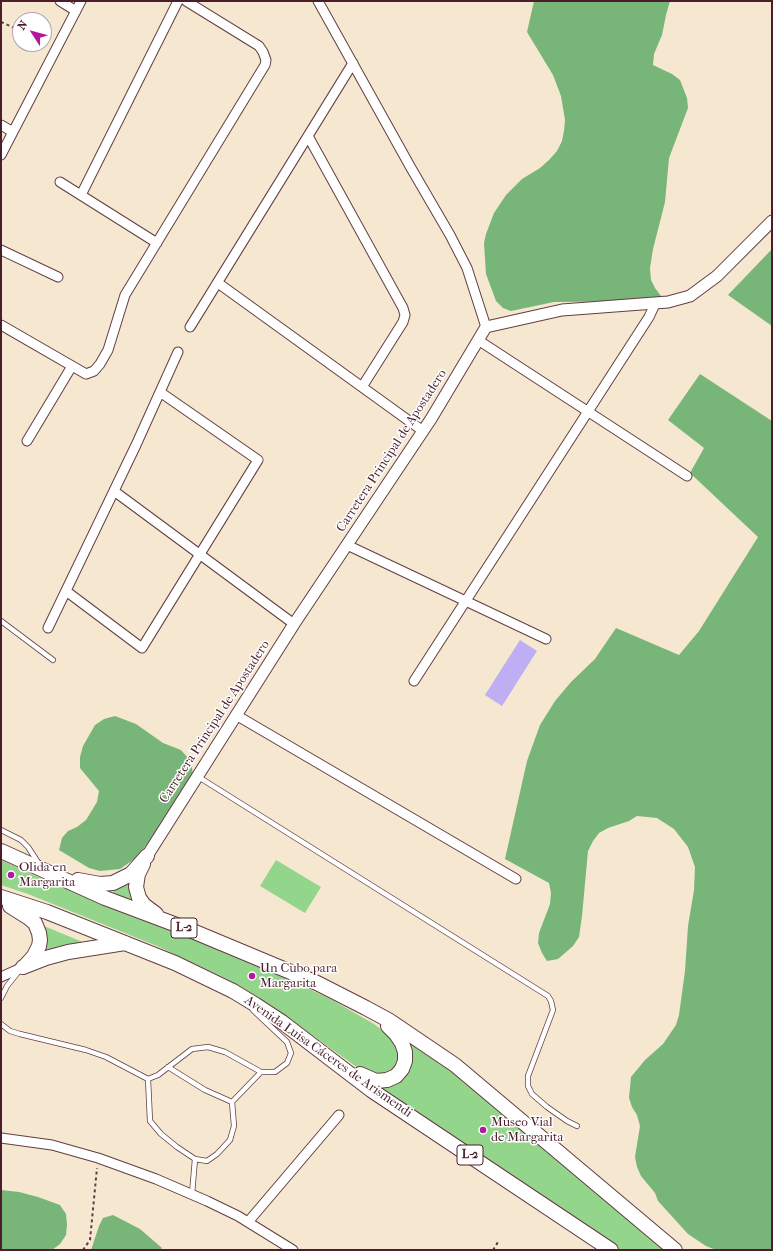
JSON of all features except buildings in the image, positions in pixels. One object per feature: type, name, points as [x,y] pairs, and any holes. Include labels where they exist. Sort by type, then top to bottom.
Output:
[{"type":"main road","name":"L-2","points":[[1,851],[105,898],[311,980],[390,1021],[455,1066],[675,1250]]},
{"type":"main road","points":[[47,872],[86,882],[113,884],[131,874],[147,856]]},
{"type":"main road","points":[[147,856],[138,874],[136,887],[139,898],[151,911],[168,922]]},
{"type":"main road","name":"Avenida Luisa Cáceres de Arismendi","points":[[1,897],[47,912],[175,962],[233,991],[282,1022],[371,1090],[611,1250]]},
{"type":"main road","points":[[1,900],[35,923],[39,933],[39,946],[34,956],[23,967]]},
{"type":"main road","points":[[23,967],[46,958],[68,952],[127,943]]},
{"type":"main road","points":[[329,1058],[362,1076],[376,1081],[386,1080],[396,1076],[402,1069],[405,1061],[405,1052],[402,1043],[396,1034],[366,1008]]},
{"type":"street","points":[[60,1],[76,11]]},
{"type":"street","points":[[1,155],[81,1]]},
{"type":"street","points":[[81,195],[178,1]]},
{"type":"street","points":[[1,325],[86,374],[94,371],[108,350],[126,295],[265,65],[266,60],[263,52],[258,46],[186,1]]},
{"type":"street","points":[[318,1],[450,235],[467,268],[486,327],[562,310],[655,304],[690,296],[717,276],[772,221]]},
{"type":"street","points":[[190,327],[353,63]]},
{"type":"street","points":[[1,125],[13,132]]},
{"type":"street","points":[[308,136],[403,308],[405,315],[403,322],[362,387]]},
{"type":"street","points":[[60,182],[157,243]]},
{"type":"street","points":[[1,250],[58,277]]},
{"type":"street","points":[[218,283],[423,432]]},
{"type":"street","points":[[414,681],[649,317],[655,304]]},
{"type":"street","name":"Carretera Principal de Apostadero","points":[[147,856],[294,624],[423,432],[486,327]]},
{"type":"street","points":[[478,340],[687,476]]},
{"type":"street","points":[[48,628],[114,491],[178,352]]},
{"type":"street","points":[[27,441],[72,366]]},
{"type":"street","points":[[66,591],[142,648],[258,460],[160,392]]},
{"type":"street","points":[[114,491],[294,624]]},
{"type":"street","points":[[347,545],[546,639]]},
{"type":"street","points":[[236,715],[516,879]]},
{"type":"street","points":[[1,977],[23,967]]},
{"type":"street","points":[[248,1222],[339,1115]]},
{"type":"street","points":[[1,1138],[10,1138],[52,1146],[98,1158],[156,1179],[238,1216],[292,1250]]},
{"type":"lane","points":[[1,621],[53,660]]},
{"type":"lane","points":[[197,776],[548,996],[553,1010],[528,1076],[528,1086],[532,1094],[546,1107],[577,1126]]},
{"type":"lane","points":[[1,830],[20,840],[28,847],[47,872]]},
{"type":"lane","points":[[1,998],[7,986],[23,967]]},
{"type":"lane","points":[[1,1024],[10,1031],[80,1048],[106,1057],[148,1079],[158,1075],[192,1048],[208,1047],[225,1052],[261,1072],[275,1072],[287,1063],[291,1053],[287,1042],[233,991]]},
{"type":"lane","points":[[168,1067],[205,1090],[232,1102]]},
{"type":"lane","points":[[148,1079],[150,1121],[161,1134],[177,1147],[195,1159],[207,1161],[217,1154],[230,1140],[234,1126],[232,1102],[261,1072]]},
{"type":"lane","points":[[192,1194],[195,1159]]},
{"type":"path","points":[[1,22],[12,27]]},
{"type":"path","points":[[83,1250],[90,1240],[98,1158]]},
{"type":"path","points":[[493,1250],[498,1242]]},
{"type":"green space","points":[[534,1],[670,1],[662,35],[654,54],[653,65],[672,74],[680,80],[687,98],[688,108],[669,158],[665,202],[653,249],[650,268],[651,280],[661,296],[656,301],[554,302],[511,311],[503,308],[496,301],[486,274],[484,243],[494,213],[506,195],[522,179],[540,168],[557,151],[562,141],[564,131],[565,120],[561,96],[553,75],[527,32]]},
{"type":"green space","points":[[772,249],[772,326],[728,295]]},
{"type":"green space","points":[[700,374],[772,421],[772,1250],[716,1250],[706,1246],[688,1234],[658,1201],[655,1193],[641,1176],[637,1167],[635,1157],[640,1126],[637,1115],[629,1098],[631,1077],[645,1060],[663,1044],[676,1025],[679,1015],[685,971],[688,926],[694,890],[695,867],[688,847],[674,829],[657,818],[637,816],[629,821],[608,828],[599,833],[588,851],[579,937],[573,946],[558,959],[547,961],[538,943],[539,933],[550,904],[551,893],[549,883],[505,859],[527,761],[540,725],[555,701],[571,682],[595,659],[616,628],[679,655],[699,631],[758,537],[690,473],[704,448],[668,420]]},
{"type":"green space","points":[[115,716],[136,724],[163,743],[181,750],[188,758],[192,767],[193,777],[154,835],[136,858],[120,869],[100,871],[89,868],[59,850],[62,838],[68,831],[77,827],[86,820],[97,802],[99,791],[80,768],[80,757],[83,746],[95,725],[104,719]]},
{"type":"green space","points":[[1,860],[47,881],[213,946],[332,1000],[374,1024],[389,1035],[400,1050],[396,1069],[383,1077],[367,1073],[355,1066],[271,1005],[227,979],[157,946],[28,894],[1,885]]},
{"type":"green space","points":[[276,860],[321,887],[305,913],[260,886]]},
{"type":"green space","points":[[132,878],[132,899],[128,899],[113,893],[114,890]]},
{"type":"green space","points":[[44,926],[85,943],[43,952]]},
{"type":"green space","name":"Museo Vial de Margarita","points":[[411,1042],[445,1065],[665,1250],[621,1250],[382,1089],[383,1087],[395,1085],[400,1081],[411,1062]]},
{"type":"green space","points":[[1,1190],[19,1192],[60,1205],[66,1214],[67,1225],[66,1235],[60,1244],[52,1250],[1,1250]]},
{"type":"green space","points":[[113,1215],[140,1229],[162,1248],[160,1250],[91,1250],[103,1218]]},
{"type":"place","name":"Olida en Margarita","points":[[11,875]]},
{"type":"place","name":"Un Cubo para Margarita","points":[[252,976]]},
{"type":"place","name":"Museo Vial de Margarita","points":[[483,1130]]}]
